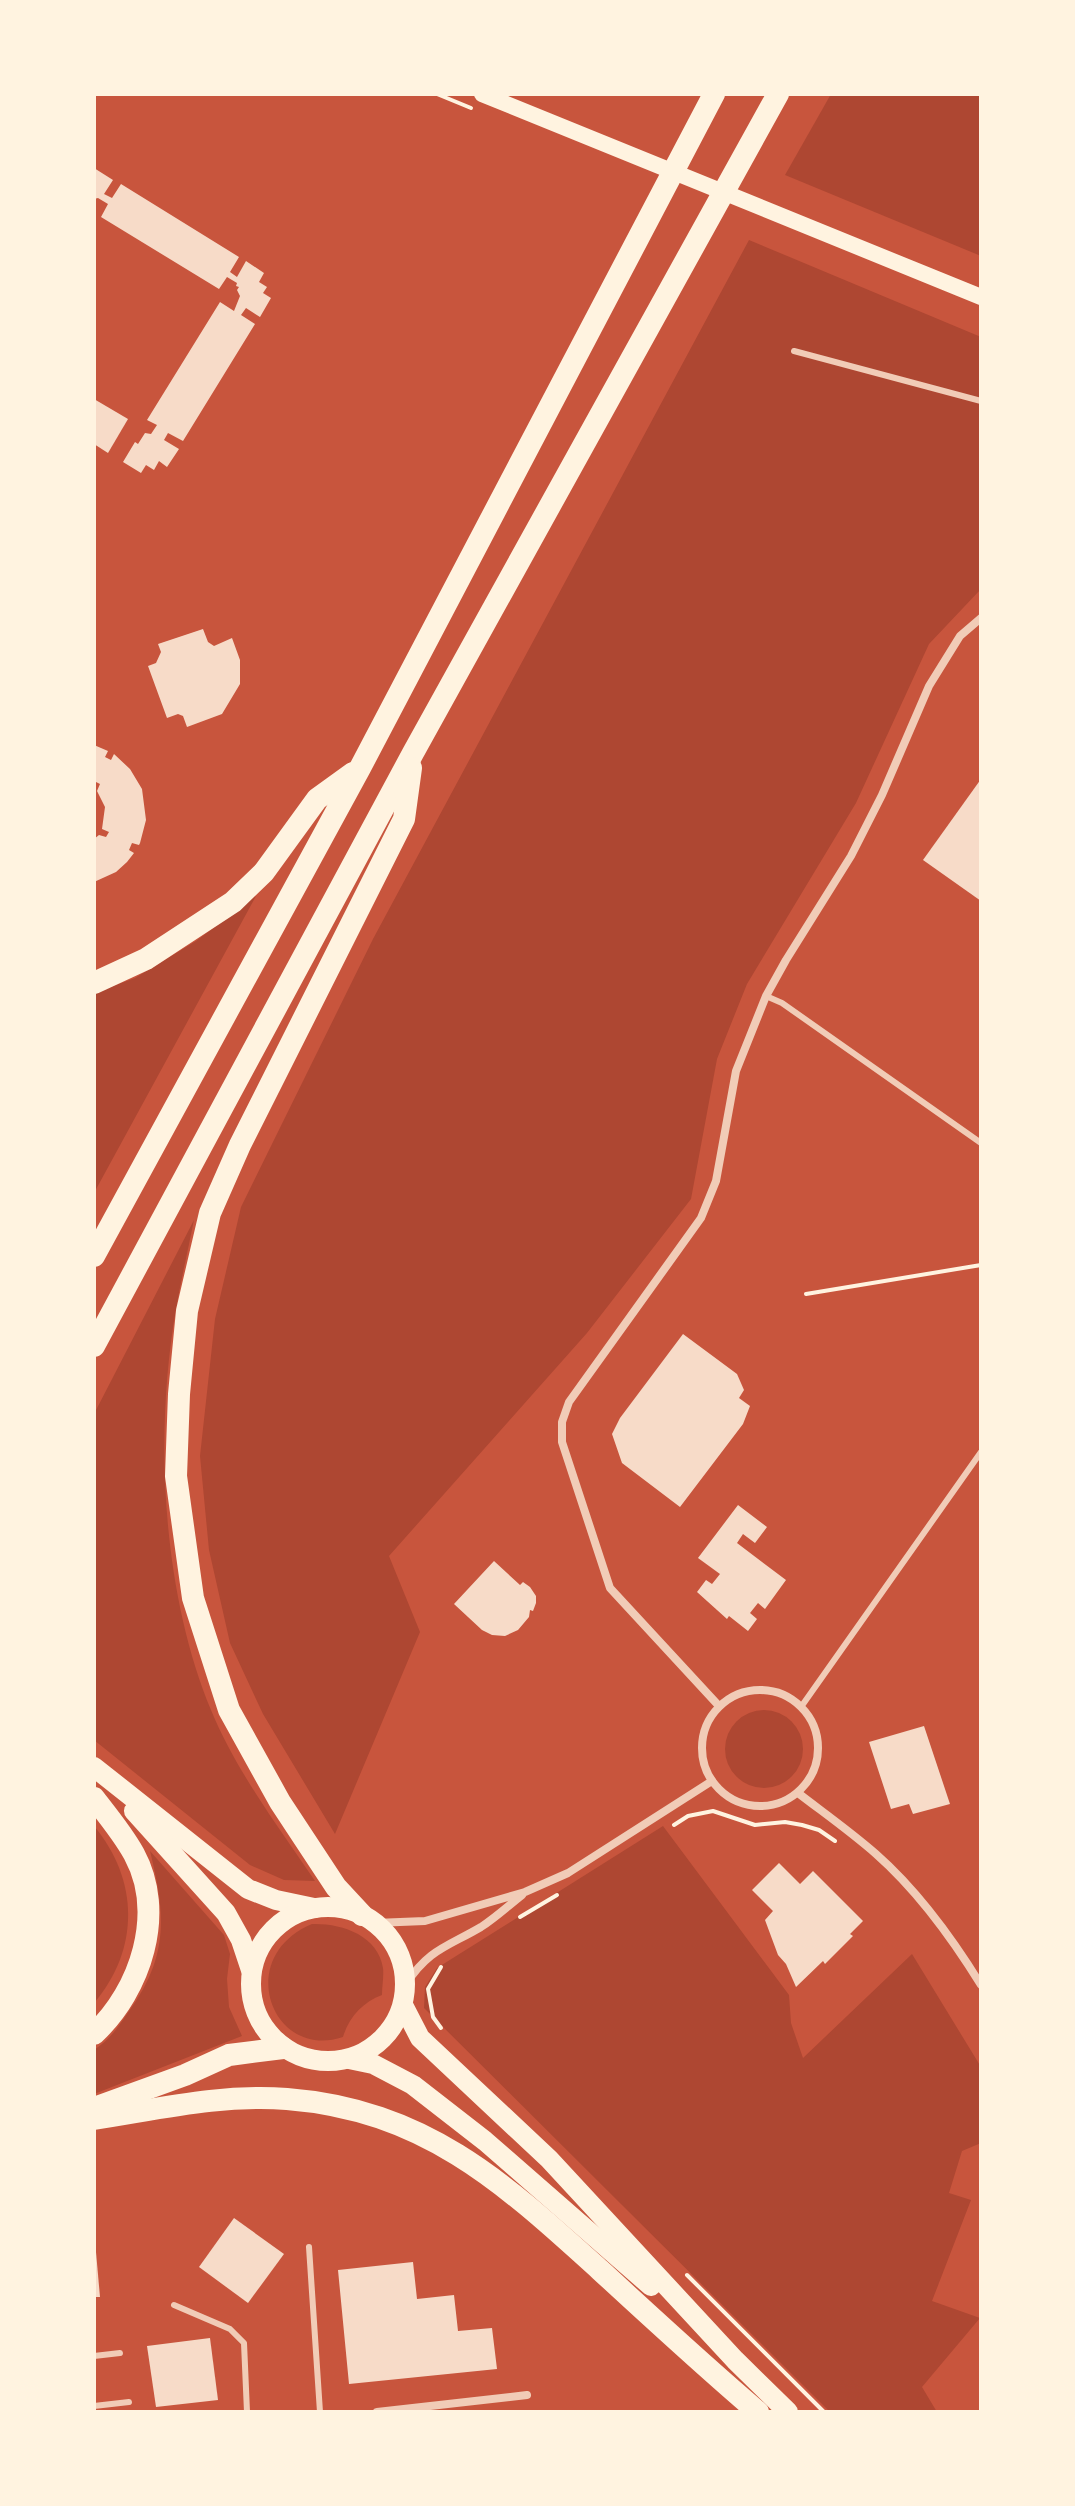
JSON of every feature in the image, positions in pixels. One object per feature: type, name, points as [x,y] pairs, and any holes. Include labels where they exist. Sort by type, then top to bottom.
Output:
[{"type":"highway","points":[[94,1256],[360,768],[714,94]]},
{"type":"highway","points":[[94,1346],[413,753],[778,94]]},
{"type":"highway","points":[[369,1919],[336,1887],[280,1802],[229,1710],[193,1598],[176,1476],[179,1394],[187,1311],[210,1213],[240,1145],[404,819],[413,753]]},
{"type":"highway","points":[[94,983],[146,959],[233,902],[264,872],[317,799],[360,768]]},
{"type":"highway","points":[[94,1798],[135,1855],[145,1887],[148,1918],[137,1972],[106,2022],[94,2034]]},
{"type":"highway","points":[[94,2108],[185,2075],[229,2055],[283,2048]]},
{"type":"highway","points":[[94,2119],[203,2100],[273,2099],[336,2106],[408,2130],[471,2162],[518,2196],[758,2412]]},
{"type":"main road","points":[[482,94],[981,297]]},
{"type":"main road","points":[[251,1970],[241,1940],[226,1913],[94,1767],[248,1889],[276,1900],[314,1908],[338,1908],[369,1919],[391,1940],[402,1961],[404,1994],[420,2038],[549,2159],[735,2360],[788,2412]]},
{"type":"main road","points":[[314,1908],[292,1915],[273,1929],[259,1948],[251,1970],[250,1992],[256,2014],[267,2033],[283,2048],[304,2058],[326,2062],[349,2059],[373,2048],[392,2029],[404,1994]]},
{"type":"main road","points":[[349,2059],[392,2072],[451,2114],[735,2360]]},
{"type":"street","points":[[719,1706],[610,1588],[562,1442],[562,1422],[569,1402],[693,1232],[706,1209],[716,1181],[736,1071],[766,996],[851,856],[882,795],[929,686],[960,636],[981,618]]},
{"type":"street","points":[[751,1691],[769,1691],[786,1696],[801,1707],[812,1722],[818,1741],[817,1760],[810,1778],[798,1793],[781,1803],[762,1807],[743,1804],[725,1795],[712,1781],[703,1762],[702,1742],[708,1723],[719,1706],[734,1696],[751,1691]]},
{"type":"street","points":[[369,1919],[425,1921],[525,1892],[568,1873],[712,1781]]},
{"type":"street","points":[[798,1793],[879,1856],[922,1902],[981,1985]]},
{"type":"street","points":[[404,1994],[418,1965],[440,1947],[481,1926],[525,1892]]},
{"type":"street","points":[[377,2412],[527,2395]]},
{"type":"lane","points":[[794,351],[981,401]]},
{"type":"lane","points":[[766,996],[782,1003],[981,1143]]},
{"type":"lane","points":[[801,1707],[981,1452]]},
{"type":"lane","points":[[309,2247],[320,2412]]},
{"type":"lane","points":[[174,2305],[230,2329],[244,2343],[247,2412]]},
{"type":"lane","points":[[94,2356],[120,2353]]},
{"type":"lane","points":[[94,2406],[129,2402]]},
{"type":"path","points":[[806,1294],[981,1265]]},
{"type":"path","points":[[662,1832],[688,1816],[713,1811],[755,1825],[785,1822],[802,1825],[819,1830],[838,1843],[848,1831]]},
{"type":"path","points":[[520,1917],[558,1894]]},
{"type":"path","points":[[441,1968],[428,1989],[433,2017],[446,2035]]},
{"type":"path","points":[[677,2265],[824,2412]]},
{"type":"shaded area","points":[[831,94],[981,94],[981,256],[785,175]]},
{"type":"shaded area","points":[[749,240],[981,337],[981,589],[929,644],[856,803],[747,984],[717,1059],[691,1199],[587,1333],[389,1556],[420,1632],[335,1834],[263,1714],[230,1643],[209,1550],[200,1456],[215,1319],[241,1207],[373,939]]},
{"type":"shaded area","points":[[256,896],[94,1193],[94,993],[135,978],[196,941]]},
{"type":"shaded area","points":[[194,1220],[176,1309],[165,1408],[167,1512],[182,1615],[195,1664],[221,1733],[258,1798],[315,1881],[284,1880],[250,1865],[94,1740],[94,1414]]},
{"type":"shaded area","points":[[756,1710],[772,1710],[786,1716],[797,1727],[803,1749],[797,1771],[786,1782],[772,1788],[756,1788],[742,1782],[731,1771],[725,1757],[725,1741],[731,1727],[742,1716]]},
{"type":"shaded area","points":[[94,1826],[109,1847],[119,1869],[126,1891],[128,1914],[120,1960],[94,2003]]},
{"type":"shaded area","points":[[663,1826],[789,1995],[791,2023],[803,2058],[912,1954],[981,2067],[981,2143],[962,2151],[949,2193],[971,2200],[932,2301],[980,2318],[922,2387],[937,2412],[830,2412],[424,2008],[425,1987],[437,1968]]},
{"type":"shaded area","points":[[150,1851],[224,1935],[230,1954],[227,1979],[229,2007],[242,2036],[94,2094],[94,2050],[116,2029],[141,1993],[157,1955],[161,1916]]},
{"type":"shaded area","points":[[312,1924],[335,1926],[356,1933],[374,1947],[380,1957],[383,1968],[382,1995],[358,2011],[343,2037],[318,2040],[297,2034],[281,2020],[271,2002],[268,1981],[274,1959],[288,1939]]},
{"type":"building","points":[[94,168],[113,180],[104,194],[112,198],[121,184],[239,257],[230,272],[237,277],[246,261],[264,273],[259,282],[267,287],[263,293],[271,298],[260,317],[246,308],[241,315],[255,324],[183,441],[168,433],[164,440],[179,449],[167,467],[159,461],[154,470],[146,465],[141,473],[123,462],[135,442],[138,444],[145,433],[151,434],[157,425],[147,420],[220,302],[234,311],[240,296],[239,287],[227,277],[219,289],[101,217],[108,204],[94,199]]},
{"type":"building","points":[[94,399],[128,419],[108,453],[94,444]]},
{"type":"building","points":[[203,629],[208,642],[214,646],[232,638],[240,660],[240,684],[222,714],[187,727],[183,716],[178,714],[167,718],[148,666],[156,663],[161,652],[158,644]]},
{"type":"building","points":[[94,745],[108,751],[105,757],[111,760],[114,754],[130,769],[142,789],[146,820],[140,843],[132,843],[129,850],[134,853],[127,862],[116,872],[94,882],[94,839],[99,835],[106,837],[109,832],[102,829],[105,807],[97,791],[100,784],[94,781]]},
{"type":"building","points":[[981,779],[981,901],[923,860]]},
{"type":"building","points":[[683,1334],[737,1374],[744,1390],[739,1398],[750,1406],[743,1424],[680,1507],[622,1463],[612,1434],[620,1418]]},
{"type":"building","points":[[738,1505],[767,1527],[755,1543],[743,1534],[737,1543],[786,1580],[765,1609],[758,1603],[750,1613],[757,1619],[748,1631],[729,1616],[727,1619],[697,1592],[706,1580],[712,1584],[720,1574],[698,1558]]},
{"type":"building","points":[[494,1561],[520,1585],[523,1582],[530,1587],[536,1596],[529,1617],[518,1630],[505,1636],[482,1630],[454,1604]]},
{"type":"building","points":[[924,1726],[950,1804],[913,1814],[909,1804],[891,1809],[869,1742]]},
{"type":"building","points":[[779,1863],[800,1884],[813,1871],[863,1921],[850,1934],[853,1936],[825,1964],[823,1961],[796,1987],[786,1964],[778,1955],[765,1920],[773,1911],[752,1890]]},
{"type":"building","points":[[234,2218],[284,2254],[248,2303],[199,2267]]},
{"type":"building","points":[[96,2252],[100,2297],[94,2297]]},
{"type":"building","points":[[413,2262],[417,2299],[454,2295],[458,2331],[492,2328],[497,2369],[349,2384],[338,2270]]},
{"type":"building","points":[[210,2338],[218,2400],[156,2407],[147,2346]]}]
